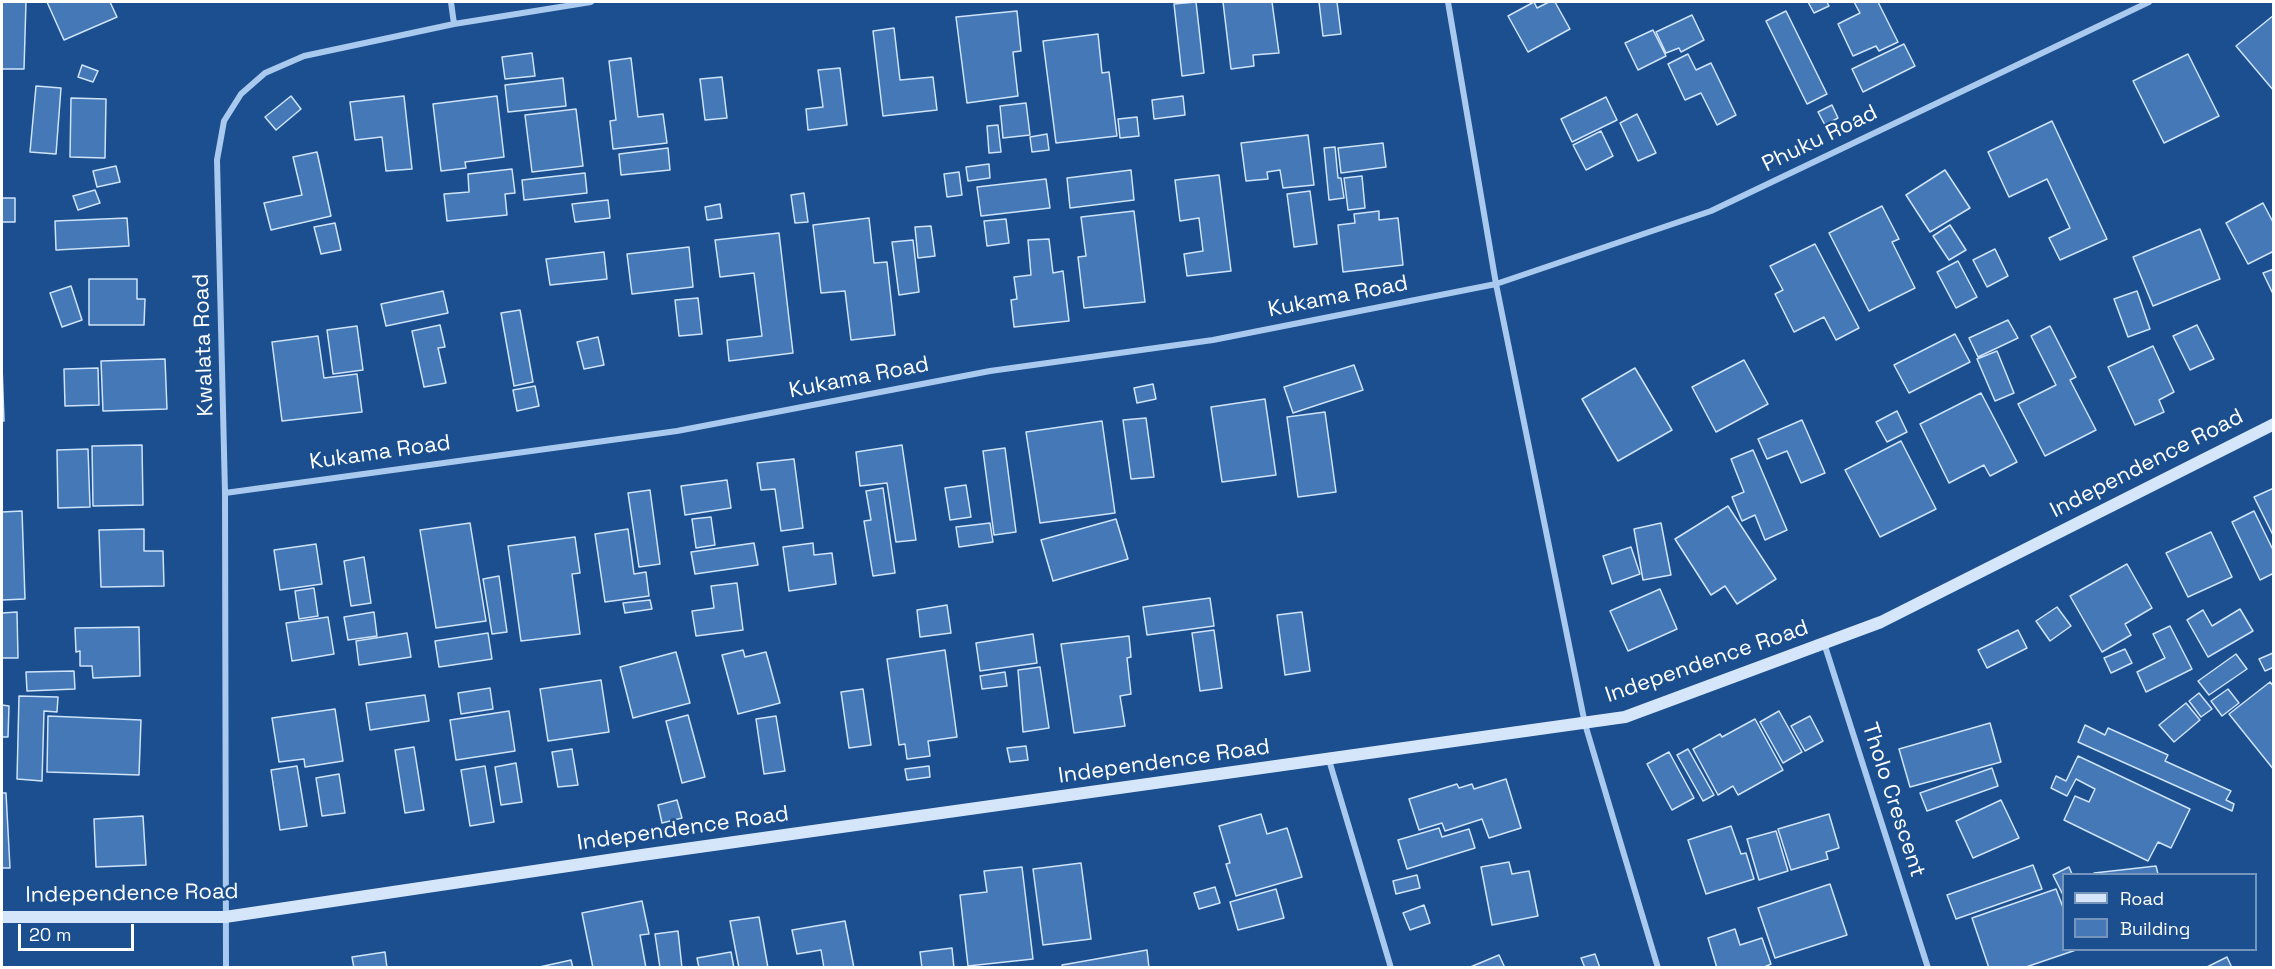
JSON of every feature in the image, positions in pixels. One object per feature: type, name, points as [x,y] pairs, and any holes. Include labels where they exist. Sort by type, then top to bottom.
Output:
[{"type":"street","points":[[451,2],[454,24]]},
{"type":"street","name":"Kwalata Road","points":[[226,968],[225,493],[217,160],[224,121],[241,94],[265,73],[304,56],[454,24],[591,2]]},
{"type":"street","points":[[1448,2],[1496,284],[1585,724],[1658,968]]},
{"type":"street","name":"Phuku Road","points":[[1496,284],[1711,211],[2149,2]]},
{"type":"street","name":"Kukama Road","points":[[225,493],[677,431],[990,371],[1213,340],[1496,284]]},
{"type":"street","name":"Independence Road","points":[[2,917],[225,917],[642,855],[1625,717],[1881,622],[2274,424]]},
{"type":"street","name":"Tholo Crescent","points":[[1824,643],[1928,968]]},
{"type":"street","points":[[1329,760],[1390,968]]},
{"type":"building","points":[[2,2],[26,2],[24,69],[2,69]]},
{"type":"building","points":[[47,2],[110,2],[117,17],[64,40]]},
{"type":"building","points":[[1196,2],[1204,73],[1182,76],[1174,4]]},
{"type":"building","points":[[1223,2],[1272,2],[1279,53],[1253,55],[1254,66],[1231,69]]},
{"type":"building","points":[[1319,2],[1337,2],[1341,34],[1323,36]]},
{"type":"building","points":[[1534,2],[1537,8],[1549,2],[1555,2],[1570,29],[1528,52],[1508,16]]},
{"type":"building","points":[[1808,2],[1827,2],[1829,6],[1814,13]]},
{"type":"building","points":[[1854,2],[1878,2],[1898,42],[1879,51],[1876,46],[1853,56],[1838,24],[1860,13]]},
{"type":"building","points":[[1017,11],[1021,51],[1013,52],[1018,96],[967,103],[956,17]]},
{"type":"building","points":[[1786,11],[1827,94],[1807,104],[1766,21]]},
{"type":"building","points":[[1692,15],[1704,40],[1681,52],[1679,48],[1666,53],[1656,32]]},
{"type":"building","points":[[2274,15],[2274,91],[2236,46]]},
{"type":"building","points":[[894,28],[900,80],[933,77],[937,110],[883,116],[873,31]]},
{"type":"building","points":[[1653,30],[1666,56],[1638,70],[1625,43]]},
{"type":"building","points":[[1098,34],[1102,73],[1109,72],[1117,136],[1056,143],[1043,41]]},
{"type":"building","points":[[1904,44],[1915,66],[1863,92],[1852,69]]},
{"type":"building","points":[[532,53],[535,76],[505,79],[502,57]]},
{"type":"building","points":[[1688,54],[1696,70],[1711,63],[1736,115],[1717,125],[1701,93],[1685,100],[1668,64]]},
{"type":"building","points":[[2188,54],[2219,116],[2164,143],[2133,81]]},
{"type":"building","points":[[631,58],[638,117],[663,114],[667,143],[613,149],[610,121],[616,120],[609,61]]},
{"type":"building","points":[[82,65],[98,71],[93,82],[78,77]]},
{"type":"building","points":[[840,68],[847,125],[808,130],[806,109],[823,107],[818,70]]},
{"type":"building","points":[[722,77],[727,118],[705,120],[700,79]]},
{"type":"building","points":[[563,78],[566,106],[508,112],[505,85]]},
{"type":"building","points":[[36,86],[61,88],[56,154],[30,152]]},
{"type":"building","points":[[291,96],[301,109],[276,130],[265,117]]},
{"type":"building","points":[[404,96],[412,169],[386,171],[382,137],[355,140],[350,102]]},
{"type":"building","points":[[497,96],[504,157],[465,162],[466,168],[441,171],[433,104]]},
{"type":"building","points":[[1183,96],[1185,115],[1154,119],[1152,100]]},
{"type":"building","points":[[1606,97],[1617,120],[1572,142],[1561,119]]},
{"type":"building","points":[[71,98],[106,99],[105,158],[70,157]]},
{"type":"building","points":[[1026,103],[1030,135],[1003,138],[1000,106]]},
{"type":"building","points":[[1832,105],[1838,118],[1825,125],[1818,112]]},
{"type":"building","points":[[576,109],[583,166],[532,172],[525,115]]},
{"type":"building","points":[[1637,114],[1656,153],[1638,161],[1620,123]]},
{"type":"building","points":[[1137,117],[1139,136],[1120,138],[1118,119]]},
{"type":"building","points":[[2052,121],[2107,239],[2060,260],[2049,238],[2070,228],[2047,179],[2009,197],[1988,152]]},
{"type":"building","points":[[998,125],[1001,152],[989,153],[987,126]]},
{"type":"building","points":[[1601,131],[1613,156],[1586,170],[1573,145]]},
{"type":"building","points":[[1047,134],[1049,150],[1032,152],[1030,137]]},
{"type":"building","points":[[1308,135],[1314,185],[1283,188],[1280,170],[1267,172],[1268,179],[1246,181],[1241,143]]},
{"type":"building","points":[[1383,143],[1386,167],[1341,173],[1338,148]]},
{"type":"building","points":[[1335,147],[1338,178],[1341,178],[1344,198],[1329,200],[1324,148]]},
{"type":"building","points":[[668,148],[670,170],[621,175],[619,154]]},
{"type":"building","points":[[317,152],[331,216],[271,230],[264,203],[302,195],[293,157]]},
{"type":"building","points":[[989,164],[990,178],[968,181],[966,167]]},
{"type":"building","points":[[116,166],[120,182],[97,187],[93,171]]},
{"type":"building","points":[[512,169],[515,193],[505,194],[507,215],[447,221],[444,194],[469,192],[468,174]]},
{"type":"building","points":[[1131,170],[1134,200],[1070,208],[1067,178]]},
{"type":"building","points":[[1945,170],[1970,208],[1930,232],[1906,195]]},
{"type":"building","points":[[959,172],[962,195],[947,197],[944,174]]},
{"type":"building","points":[[585,173],[587,193],[524,200],[522,180]]},
{"type":"building","points":[[1219,175],[1231,271],[1187,276],[1184,254],[1203,251],[1199,218],[1180,221],[1175,180]]},
{"type":"building","points":[[1362,176],[1365,208],[1348,210],[1344,178]]},
{"type":"building","points":[[1046,179],[1050,208],[981,216],[977,187]]},
{"type":"building","points":[[95,190],[100,203],[78,210],[73,196]]},
{"type":"building","points":[[1310,191],[1317,244],[1294,247],[1287,194]]},
{"type":"building","points":[[804,193],[808,222],[795,223],[791,195]]},
{"type":"building","points":[[2,198],[15,198],[15,222],[2,222]]},
{"type":"building","points":[[608,200],[610,218],[575,222],[572,204]]},
{"type":"building","points":[[2263,203],[2274,224],[2274,251],[2248,264],[2226,223]]},
{"type":"building","points":[[720,204],[722,218],[707,220],[705,207]]},
{"type":"building","points":[[1882,206],[1899,239],[1892,242],[1915,288],[1869,311],[1829,233]]},
{"type":"building","points":[[1134,211],[1145,302],[1084,308],[1078,257],[1086,256],[1081,217]]},
{"type":"building","points":[[1379,211],[1379,220],[1398,218],[1403,265],[1343,272],[1338,225],[1355,223],[1354,214]]},
{"type":"building","points":[[127,218],[129,246],[56,250],[55,221]]},
{"type":"building","points":[[869,218],[874,263],[887,262],[895,335],[851,340],[845,291],[821,293],[813,225]]},
{"type":"building","points":[[1006,219],[1009,243],[987,246],[984,221]]},
{"type":"building","points":[[335,223],[341,250],[321,254],[314,227]]},
{"type":"building","points":[[1950,225],[1966,250],[1949,260],[1933,236]]},
{"type":"building","points":[[931,226],[935,256],[918,258],[915,227]]},
{"type":"building","points":[[2200,229],[2220,279],[2153,306],[2133,257]]},
{"type":"building","points":[[779,233],[793,353],[729,361],[727,340],[762,336],[754,273],[720,277],[715,240]]},
{"type":"building","points":[[1049,239],[1053,273],[1063,271],[1069,321],[1014,327],[1011,300],[1017,299],[1014,277],[1031,275],[1028,240]]},
{"type":"building","points":[[913,240],[919,292],[899,295],[892,242]]},
{"type":"building","points":[[1815,244],[1859,328],[1836,340],[1824,317],[1794,332],[1775,294],[1783,290],[1770,266]]},
{"type":"building","points":[[689,247],[693,287],[632,294],[627,254]]},
{"type":"building","points":[[1995,249],[2008,276],[1987,287],[1973,260]]},
{"type":"building","points":[[604,252],[607,279],[550,285],[546,259]]},
{"type":"building","points":[[1958,261],[1977,297],[1956,308],[1937,272]]},
{"type":"building","points":[[2274,269],[2274,296],[2263,273]]},
{"type":"building","points":[[89,279],[137,279],[137,299],[145,299],[144,325],[89,325]]},
{"type":"building","points":[[71,286],[82,320],[62,327],[50,293]]},
{"type":"building","points":[[443,291],[448,313],[386,326],[381,304]]},
{"type":"building","points":[[2137,291],[2150,329],[2128,337],[2114,299]]},
{"type":"building","points":[[698,298],[702,334],[679,336],[675,300]]},
{"type":"building","points":[[520,310],[533,382],[514,386],[501,313]]},
{"type":"building","points":[[2008,320],[2018,338],[1978,357],[1969,338]]},
{"type":"building","points":[[440,325],[445,347],[438,348],[446,383],[424,387],[412,331]]},
{"type":"building","points":[[2197,325],[2214,359],[2190,370],[2173,336]]},
{"type":"building","points":[[357,326],[363,370],[333,374],[327,330]]},
{"type":"building","points":[[2050,326],[2076,377],[2070,380],[2096,430],[2045,456],[2018,404],[2056,385],[2031,336]]},
{"type":"building","points":[[1955,334],[1970,362],[1909,393],[1894,365]]},
{"type":"building","points":[[318,336],[324,378],[357,374],[362,412],[282,421],[272,342]]},
{"type":"building","points":[[598,337],[604,365],[584,369],[577,342]]},
{"type":"building","points":[[2153,346],[2174,392],[2159,400],[2164,412],[2135,425],[2108,367]]},
{"type":"building","points":[[1997,351],[2014,393],[1995,401],[1977,359]]},
{"type":"building","points":[[165,359],[167,409],[103,411],[101,361]]},
{"type":"building","points":[[1744,360],[1768,404],[1716,432],[1692,387]]},
{"type":"building","points":[[1354,365],[1363,390],[1293,413],[1284,387]]},
{"type":"building","points":[[2,366],[4,421],[2,421]]},
{"type":"building","points":[[98,368],[99,405],[65,406],[64,369]]},
{"type":"building","points":[[1635,368],[1672,430],[1618,461],[1582,399]]},
{"type":"building","points":[[1153,384],[1156,399],[1137,403],[1134,388]]},
{"type":"building","points":[[535,386],[539,406],[517,411],[513,390]]},
{"type":"building","points":[[1981,393],[2017,462],[1990,476],[1984,465],[1949,483],[1920,424]]},
{"type":"building","points":[[1265,399],[1276,475],[1222,482],[1211,407]]},
{"type":"building","points":[[1897,411],[1907,432],[1887,442],[1876,422]]},
{"type":"building","points":[[1325,412],[1336,492],[1298,497],[1287,417]]},
{"type":"building","points":[[1146,418],[1154,477],[1131,479],[1123,420]]},
{"type":"building","points":[[1802,420],[1825,473],[1801,483],[1787,451],[1767,459],[1758,439]]},
{"type":"building","points":[[1102,421],[1115,513],[1040,523],[1026,432]]},
{"type":"building","points":[[1901,441],[1936,509],[1880,537],[1845,470]]},
{"type":"building","points":[[142,445],[143,505],[93,506],[92,446]]},
{"type":"building","points":[[902,445],[916,540],[896,542],[887,483],[860,486],[856,452]]},
{"type":"building","points":[[1005,448],[1016,532],[994,535],[983,451]]},
{"type":"building","points":[[88,449],[90,507],[58,508],[57,450]]},
{"type":"building","points":[[1753,450],[1787,530],[1765,540],[1755,515],[1742,521],[1732,497],[1744,492],[1731,459]]},
{"type":"building","points":[[794,459],[803,528],[781,531],[775,489],[761,490],[757,463]]},
{"type":"building","points":[[727,480],[731,508],[685,515],[681,486]]},
{"type":"building","points":[[966,485],[971,517],[950,520],[945,488]]},
{"type":"building","points":[[883,488],[895,573],[873,576],[864,521],[871,520],[866,491]]},
{"type":"building","points":[[2274,488],[2274,537],[2254,497]]},
{"type":"building","points":[[650,490],[660,564],[639,567],[628,493]]},
{"type":"building","points":[[1728,506],[1776,579],[1737,604],[1725,586],[1711,595],[1675,539]]},
{"type":"building","points":[[22,511],[25,599],[2,600],[2,512]]},
{"type":"building","points":[[2254,511],[2274,552],[2274,573],[2260,580],[2232,522]]},
{"type":"building","points":[[711,517],[715,545],[696,548],[692,519]]},
{"type":"building","points":[[1116,519],[1128,559],[1053,581],[1041,540]]},
{"type":"building","points":[[470,523],[486,621],[436,628],[420,530]]},
{"type":"building","points":[[990,523],[993,542],[959,547],[956,527]]},
{"type":"building","points":[[1661,523],[1671,575],[1643,580],[1634,529]]},
{"type":"building","points":[[144,529],[144,551],[163,551],[164,586],[101,587],[99,530]]},
{"type":"building","points":[[628,529],[634,574],[646,572],[649,596],[605,602],[595,534]]},
{"type":"building","points":[[2211,532],[2232,577],[2188,597],[2166,553]]},
{"type":"building","points":[[575,537],[580,573],[572,574],[580,634],[521,641],[508,546]]},
{"type":"building","points":[[754,543],[758,565],[695,574],[691,552]]},
{"type":"building","points":[[813,543],[814,555],[832,553],[836,584],[789,591],[783,547]]},
{"type":"building","points":[[316,544],[322,584],[280,590],[274,550]]},
{"type":"building","points":[[1631,547],[1640,574],[1612,584],[1603,556]]},
{"type":"building","points":[[364,557],[371,603],[351,606],[344,561]]},
{"type":"building","points":[[2127,564],[2152,608],[2125,624],[2131,635],[2102,652],[2070,596]]},
{"type":"building","points":[[499,576],[507,632],[492,634],[483,579]]},
{"type":"building","points":[[737,583],[743,630],[696,636],[692,611],[714,608],[711,586]]},
{"type":"building","points":[[314,588],[318,616],[299,619],[295,591]]},
{"type":"building","points":[[1660,589],[1677,629],[1628,651],[1610,611]]},
{"type":"building","points":[[1210,598],[1214,626],[1147,635],[1143,607]]},
{"type":"building","points":[[650,600],[652,609],[625,613],[623,603]]},
{"type":"building","points":[[947,605],[951,633],[920,637],[917,610]]},
{"type":"building","points":[[2057,607],[2071,626],[2050,641],[2036,621]]},
{"type":"building","points":[[2240,609],[2253,631],[2208,657],[2187,620],[2203,610],[2212,626]]},
{"type":"building","points":[[17,612],[18,658],[2,658],[2,613]]},
{"type":"building","points":[[374,612],[377,636],[348,640],[344,617]]},
{"type":"building","points":[[1302,612],[1310,671],[1285,675],[1277,615]]},
{"type":"building","points":[[328,617],[334,654],[292,661],[286,623]]},
{"type":"building","points":[[2170,626],[2192,669],[2146,692],[2137,672],[2165,658],[2153,634]]},
{"type":"building","points":[[139,627],[140,676],[93,678],[92,666],[80,666],[80,651],[76,652],[75,628]]},
{"type":"building","points":[[1214,630],[1222,688],[1200,691],[1192,633]]},
{"type":"building","points":[[2018,630],[2027,648],[1987,668],[1978,650]]},
{"type":"building","points":[[407,633],[411,657],[359,665],[356,641]]},
{"type":"building","points":[[488,633],[492,659],[439,667],[435,641]]},
{"type":"building","points":[[1033,634],[1037,663],[980,671],[976,643]]},
{"type":"building","points":[[1129,636],[1131,657],[1127,658],[1131,694],[1120,696],[1125,726],[1074,733],[1061,644]]},
{"type":"building","points":[[2125,649],[2132,663],[2111,673],[2104,658]]},
{"type":"building","points":[[743,650],[745,657],[766,652],[780,703],[738,714],[722,655]]},
{"type":"building","points":[[945,650],[957,737],[928,741],[930,756],[907,759],[905,744],[899,745],[887,659]]},
{"type":"building","points":[[676,652],[690,703],[633,718],[620,667]]},
{"type":"building","points":[[2273,653],[2274,667],[2265,671],[2259,659]]},
{"type":"building","points":[[2236,654],[2247,669],[2209,695],[2198,681]]},
{"type":"building","points":[[1040,667],[1049,728],[1023,732],[1018,670]]},
{"type":"building","points":[[74,671],[75,689],[27,691],[26,672]]},
{"type":"building","points":[[1005,672],[1007,686],[982,689],[980,676]]},
{"type":"building","points":[[601,680],[609,732],[548,741],[540,689]]},
{"type":"building","points":[[2270,682],[2274,687],[2274,770],[2229,714]]},
{"type":"building","points":[[490,688],[493,709],[461,714],[458,693]]},
{"type":"building","points":[[863,689],[871,745],[849,748],[841,692]]},
{"type":"building","points":[[2228,689],[2239,703],[2222,716],[2211,701]]},
{"type":"building","points":[[2199,693],[2212,709],[2201,717],[2189,701]]},
{"type":"building","points":[[425,695],[429,721],[370,730],[366,703]]},
{"type":"building","points":[[19,696],[58,697],[57,712],[44,711],[42,781],[17,779]]},
{"type":"building","points":[[2186,703],[2200,720],[2174,742],[2159,725]]},
{"type":"building","points":[[2,705],[9,706],[8,737],[2,737]]},
{"type":"building","points":[[335,709],[343,761],[305,767],[304,759],[279,762],[272,718]]},
{"type":"building","points":[[509,711],[515,751],[456,760],[450,720]]},
{"type":"building","points":[[1779,711],[1802,752],[1783,763],[1760,722]]},
{"type":"building","points":[[688,715],[705,777],[682,783],[666,721]]},
{"type":"building","points":[[48,716],[141,720],[139,775],[47,772]]},
{"type":"building","points":[[776,716],[785,771],[764,774],[756,719]]},
{"type":"building","points":[[1810,716],[1823,741],[1805,751],[1791,726]]},
{"type":"building","points":[[1755,719],[1783,770],[1738,795],[1733,786],[1718,795],[1693,749],[1720,734],[1722,737]]},
{"type":"building","points":[[1990,723],[2001,762],[1910,787],[1899,749]]},
{"type":"building","points":[[2085,725],[2105,735],[2108,728],[2168,755],[2165,761],[2231,791],[2226,800],[2234,804],[2232,811],[2078,742]]},
{"type":"building","points":[[1026,746],[1028,760],[1010,762],[1007,748]]},
{"type":"building","points":[[414,747],[424,810],[405,813],[395,750]]},
{"type":"building","points":[[572,749],[578,785],[558,787],[552,752]]},
{"type":"building","points":[[1688,749],[1714,795],[1703,801],[1677,755]]},
{"type":"building","points":[[1669,752],[1694,798],[1672,810],[1647,764]]},
{"type":"building","points":[[2078,756],[2190,809],[2171,848],[2158,842],[2148,861],[2064,820],[2075,796],[2089,802],[2095,789],[2076,779],[2067,796],[2051,788],[2056,776],[2066,781]]},
{"type":"building","points":[[516,763],[522,802],[501,805],[495,767]]},
{"type":"building","points":[[297,766],[307,826],[280,830],[271,770]]},
{"type":"building","points":[[485,766],[494,822],[470,826],[461,770]]},
{"type":"building","points":[[929,766],[930,777],[907,780],[905,769]]},
{"type":"building","points":[[1992,768],[1998,786],[1927,811],[1920,793]]},
{"type":"building","points":[[339,774],[345,813],[322,816],[316,778]]},
{"type":"building","points":[[1506,779],[1521,828],[1489,838],[1482,819],[1445,831],[1442,823],[1419,830],[1409,799],[1457,784],[1459,788],[1472,784],[1474,789]]},
{"type":"building","points":[[2,793],[6,793],[10,868],[2,868]]},
{"type":"building","points":[[677,800],[682,818],[662,823],[658,805]]},
{"type":"building","points":[[2001,800],[2019,838],[1973,858],[1956,821]]},
{"type":"building","points":[[1261,814],[1267,834],[1287,828],[1302,877],[1236,896],[1226,864],[1230,863],[1219,826]]},
{"type":"building","points":[[1829,814],[1839,848],[1826,852],[1828,859],[1791,870],[1778,829]]},
{"type":"building","points":[[143,816],[146,865],[96,867],[94,819]]},
{"type":"building","points":[[1731,826],[1741,854],[1746,853],[1754,879],[1706,894],[1688,840]]},
{"type":"building","points":[[1439,828],[1442,837],[1469,829],[1475,848],[1407,869],[1398,840]]},
{"type":"building","points":[[1776,831],[1788,871],[1759,880],[1747,839]]},
{"type":"building","points":[[1509,862],[1512,874],[1529,871],[1538,916],[1492,925],[1481,867]]},
{"type":"building","points":[[1081,863],[1091,939],[1043,945],[1033,869]]},
{"type":"building","points":[[2033,865],[2042,889],[1956,919],[1947,895]]},
{"type":"building","points":[[2156,866],[2158,873],[2094,873]]},
{"type":"building","points":[[1022,867],[1033,959],[968,966],[960,895],[987,892],[984,871]]},
{"type":"building","points":[[2069,867],[2072,873],[2062,873],[2062,893],[2053,875]]},
{"type":"building","points":[[1417,875],[1420,888],[1396,894],[1393,881]]},
{"type":"building","points":[[1830,884],[1847,935],[1775,958],[1758,908]]},
{"type":"building","points":[[1215,887],[1220,903],[1199,909],[1194,893]]},
{"type":"building","points":[[1276,889],[1284,918],[1238,930],[1230,902]]},
{"type":"building","points":[[2056,889],[2062,905],[2062,951],[2073,951],[2023,968],[1989,968],[1972,918]]},
{"type":"building","points":[[642,901],[649,934],[640,935],[646,968],[593,968],[582,913]]},
{"type":"building","points":[[1424,905],[1430,923],[1410,930],[1403,913]]},
{"type":"building","points":[[759,917],[768,968],[739,968],[730,921]]},
{"type":"building","points":[[845,921],[854,968],[824,968],[821,950],[797,954],[792,930]]},
{"type":"building","points":[[1735,929],[1740,945],[1762,938],[1771,964],[1762,968],[1717,968],[1708,938]]},
{"type":"building","points":[[678,931],[682,968],[660,968],[655,934]]},
{"type":"building","points":[[952,948],[954,968],[922,968],[920,952]]},
{"type":"building","points":[[1147,950],[1149,968],[1063,968],[1062,965]]},
{"type":"building","points":[[385,952],[387,968],[354,968],[352,957]]},
{"type":"building","points":[[731,952],[734,968],[699,968],[697,958]]},
{"type":"building","points":[[1595,954],[1600,968],[1585,968],[1581,958]]},
{"type":"building","points":[[1499,955],[1505,968],[1468,968]]},
{"type":"building","points":[[2227,957],[2232,968],[2205,968]]},
{"type":"building","points":[[571,960],[573,968],[535,968]]}]
